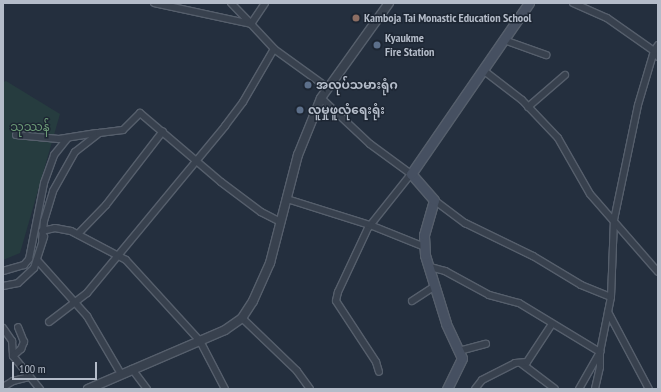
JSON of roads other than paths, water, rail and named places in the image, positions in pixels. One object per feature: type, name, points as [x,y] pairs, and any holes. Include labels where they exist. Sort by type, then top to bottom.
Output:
[{"type":"main road","points":[[447,389],[462,358],[446,323],[424,247],[424,235],[434,200],[411,174],[529,3]]},
{"type":"street","points":[[154,3],[251,24]]},
{"type":"street","points":[[231,3],[274,49],[328,88]]},
{"type":"street","points":[[251,24],[265,3]]},
{"type":"street","points":[[88,389],[132,368],[225,330],[242,318],[264,280],[298,155],[321,98],[389,3]]},
{"type":"street","points":[[573,3],[607,18],[654,51],[658,57]]},
{"type":"street","points":[[504,40],[546,55]]},
{"type":"street","points":[[595,389],[600,367],[600,352],[611,297],[614,220],[638,105],[654,51],[658,45]]},
{"type":"street","points":[[49,322],[87,293],[197,160],[239,108],[274,49]]},
{"type":"street","points":[[484,70],[528,107],[558,138],[590,194],[658,272]]},
{"type":"street","points":[[528,107],[565,75]]},
{"type":"street","points":[[321,98],[370,144],[411,174],[370,225],[338,292],[336,301],[376,362],[379,372]]},
{"type":"street","points":[[16,135],[67,138],[123,130],[140,113],[261,212],[281,222]]},
{"type":"street","points":[[78,234],[106,205],[163,131]]},
{"type":"street","points":[[3,286],[18,283],[38,261],[42,231],[59,178],[76,152],[99,133]]},
{"type":"street","points":[[3,271],[24,265],[29,259],[44,183],[54,155],[67,138]]},
{"type":"street","points":[[287,199],[370,225],[424,247]]},
{"type":"street","points":[[434,200],[465,223],[533,256],[581,285],[611,297]]},
{"type":"street","points":[[42,231],[57,228],[78,234],[126,260],[200,341],[225,389]]},
{"type":"street","points":[[42,240],[57,228]]},
{"type":"street","points":[[38,261],[76,301],[121,374]]},
{"type":"street","points":[[430,267],[445,271],[488,294],[519,304],[600,352]]},
{"type":"street","points":[[412,301],[436,286]]},
{"type":"street","points":[[608,312],[649,389]]},
{"type":"street","points":[[242,318],[297,371],[310,389]]},
{"type":"street","points":[[522,364],[533,356],[552,324]]},
{"type":"street","points":[[13,356],[21,349],[24,342],[18,327]]},
{"type":"street","points":[[3,328],[12,341],[13,356],[29,378],[40,389]]},
{"type":"street","points":[[459,351],[486,344]]},
{"type":"street","points":[[579,389],[600,352]]},
{"type":"street","points":[[475,389],[482,380],[515,363],[522,364],[555,389]]},
{"type":"street","points":[[132,368],[147,389]]},
{"type":"street","points":[[3,387],[13,381],[29,378]]},
{"type":"place","name":"Kamboja Tai Monastic Education School","points":[[356,18]]},
{"type":"place","name":"Kyaukme Fire Station","points":[[377,45]]},
{"type":"place","name":"အလုပ်သမားရုံဂ","points":[[308,85]]},
{"type":"place","name":"လူမှုဖူလုံရေးရုံး","points":[[300,110]]},
{"type":"park label","name":"သုဿန်","points":[[30,127]]}]
